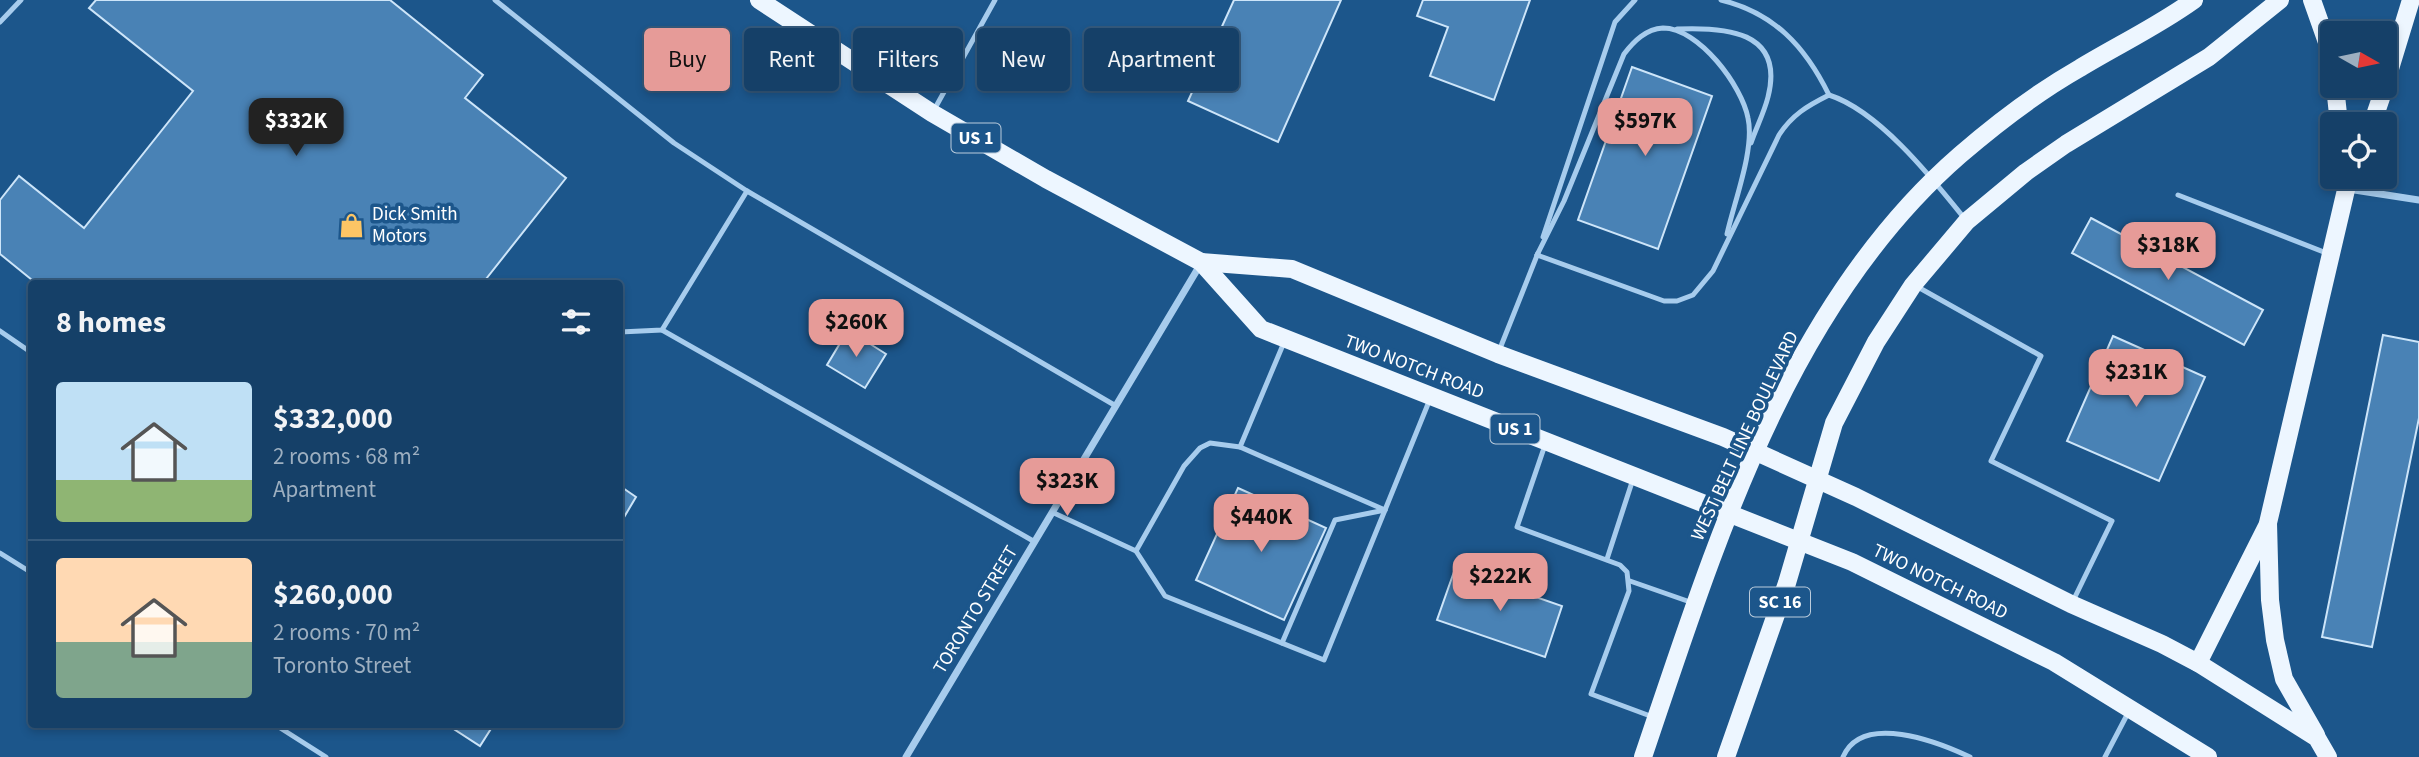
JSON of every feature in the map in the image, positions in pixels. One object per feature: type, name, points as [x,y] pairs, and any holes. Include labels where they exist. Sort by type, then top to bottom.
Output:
[{"type":"main road","name":"TWO NOTCH ROAD","points":[[760,0],[932,113],[1046,179],[1201,262],[1261,329],[1852,562],[2054,662],[2208,757]]},
{"type":"main road","name":"WEST BELT LINE BOULEVARD","points":[[1643,757],[1709,564],[1782,396],[1832,303],[1874,246],[1961,154],[2036,97],[2194,0]]},
{"type":"main road","points":[[1913,285],[1967,221],[2066,144],[2209,57],[2280,0]]},
{"type":"main road","points":[[2312,0],[2320,23]]},
{"type":"main road","points":[[2398,43],[2411,0]]},
{"type":"main road","points":[[2198,663],[2268,523],[2343,189]]},
{"type":"main road","name":"TWO NOTCH ROAD","points":[[1201,262],[1292,269],[1498,354],[1723,436],[2198,663],[2317,738],[2328,757]]},
{"type":"main road","name":"SC 16","points":[[1726,757],[1799,541],[1826,444],[1858,376],[1913,285]]},
{"type":"main road","points":[[2268,523],[2270,600],[2275,640],[2284,679],[2317,738]]},
{"type":"street","points":[[2378,189],[2419,200]]},
{"type":"street","name":"TORONTO STREET","points":[[906,757],[1054,513],[1201,262]]},
{"type":"lane","points":[[0,22],[21,0]]},
{"type":"lane","points":[[495,0],[674,144],[747,191],[1116,406]]},
{"type":"lane","points":[[932,113],[995,0]]},
{"type":"lane","points":[[1498,354],[1537,255],[1615,22],[1635,0]]},
{"type":"lane","points":[[1721,0],[1759,12],[1773,23],[1818,73],[1829,95],[1861,113],[1934,180],[1967,221]]},
{"type":"lane","points":[[1537,255],[1564,201],[1624,54],[1636,39],[1648,32],[1717,27],[1732,30],[1759,47],[1767,60],[1768,96],[1744,162]]},
{"type":"lane","points":[[1673,29],[1686,33],[1723,68],[1742,100],[1748,117],[1750,137],[1725,243]]},
{"type":"lane","points":[[1537,255],[1664,301],[1677,301],[1693,295],[1713,271],[1788,121],[1803,108],[1829,95]]},
{"type":"lane","points":[[662,330],[747,191]]},
{"type":"lane","points":[[2178,195],[2329,254]]},
{"type":"lane","points":[[1913,285],[2041,356],[1991,461],[2112,521],[2071,604]]},
{"type":"lane","points":[[623,331],[662,330],[1035,542]]},
{"type":"lane","points":[[0,331],[28,350]]},
{"type":"lane","points":[[1240,447],[1286,339]]},
{"type":"lane","points":[[1054,513],[1136,551],[1165,596],[1325,660],[1431,396]]},
{"type":"lane","points":[[1546,442],[1517,527],[1607,559],[1620,565],[1630,581],[1696,604]]},
{"type":"lane","points":[[1136,551],[1191,457],[1210,443],[1240,447],[1385,510]]},
{"type":"lane","points":[[1607,559],[1634,476]]},
{"type":"lane","points":[[1282,643],[1335,520],[1385,510]]},
{"type":"lane","points":[[0,553],[28,570]]},
{"type":"lane","points":[[1630,581],[1591,694],[1656,719]]},
{"type":"lane","points":[[2105,757],[2130,708]]},
{"type":"lane","points":[[280,728],[326,757]]},
{"type":"lane","points":[[1843,757],[1847,748],[1875,732],[1906,734],[1970,757]]},
{"type":"building","points":[[96,0],[390,0],[483,75],[465,98],[566,178],[485,280],[32,280],[0,254],[0,200],[19,176],[84,228],[193,91],[89,8]]},
{"type":"building","points":[[1234,0],[1341,0],[1278,142],[1188,101],[1193,91],[1239,91],[1239,28],[1221,28]]},
{"type":"building","points":[[1423,0],[1530,0],[1494,100],[1430,76],[1448,27],[1417,16]]},
{"type":"building","points":[[1632,67],[1712,96],[1658,249],[1578,220]]},
{"type":"building","points":[[2091,218],[2263,310],[2244,345],[2072,253]]},
{"type":"building","points":[[848,330],[886,354],[865,388],[827,365]]},
{"type":"building","points":[[2383,335],[2419,342],[2419,418],[2372,647],[2322,637]]},
{"type":"building","points":[[2113,336],[2205,377],[2159,481],[2067,441]]},
{"type":"building","points":[[623,488],[636,497],[623,519]]},
{"type":"building","points":[[1238,488],[1326,528],[1284,620],[1196,580]]},
{"type":"building","points":[[1455,569],[1562,606],[1545,657],[1437,620]]},
{"type":"building","points":[[452,728],[491,728],[480,746]]},
{"type":"place","name":"Dick Smith Motors","points":[[352,225]]}]
